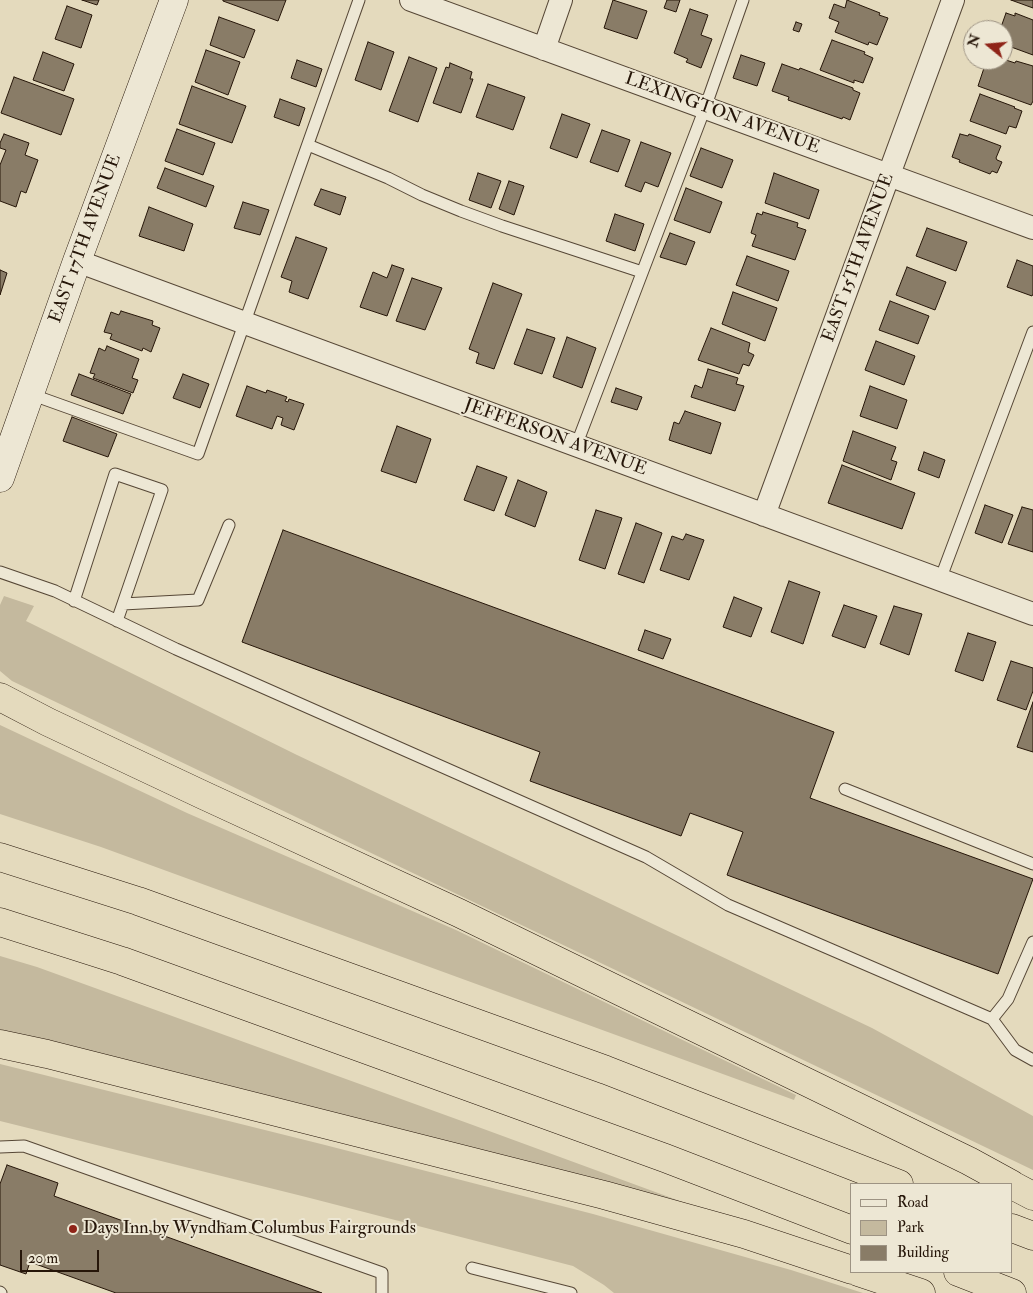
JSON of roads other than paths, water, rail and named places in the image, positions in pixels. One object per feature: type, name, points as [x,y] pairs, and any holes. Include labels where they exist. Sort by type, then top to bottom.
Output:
[{"type":"highway","points":[[0,697],[48,722],[194,791],[458,913],[960,1157],[1009,1183]]},
{"type":"highway","points":[[0,857],[138,901],[606,1070],[896,1183]]},
{"type":"highway","points":[[0,922],[122,961],[665,1158],[850,1229]]},
{"type":"highway","points":[[0,1044],[604,1195],[744,1234],[850,1269]]},
{"type":"highway","points":[[1013,1185],[1033,1196]]},
{"type":"highway","points":[[1013,1228],[1033,1236]]},
{"type":"highway","points":[[861,1273],[921,1293]]},
{"type":"highway","points":[[961,1273],[1012,1293]]},
{"type":"street","name":"EAST 17TH AVENUE","points":[[0,478],[77,262],[174,0]]},
{"type":"street","name":"LEXINGTON AVENUE","points":[[411,0],[1033,228]]},
{"type":"street","points":[[544,49],[561,0]]},
{"type":"street","name":"EAST 15TH AVENUE","points":[[764,515],[953,0]]},
{"type":"street","name":"JEFFERSON AVENUE","points":[[77,262],[1033,614]]},
{"type":"lane","points":[[30,394],[198,454],[359,0]]},
{"type":"lane","points":[[576,446],[705,108],[743,0]]},
{"type":"lane","points":[[308,145],[461,211],[642,272]]},
{"type":"lane","points":[[940,580],[1033,332]]},
{"type":"lane","points":[[74,601],[115,474],[162,490],[117,621]]},
{"type":"lane","points":[[123,604],[198,600],[229,524]]},
{"type":"lane","points":[[0,572],[54,591],[176,649],[646,857],[728,905],[992,1019],[1015,1050],[1033,1060]]},
{"type":"lane","points":[[845,789],[1033,864]]},
{"type":"lane","points":[[992,1019],[1008,999],[1033,942]]},
{"type":"lane","points":[[0,1147],[24,1146],[382,1273],[382,1293]]},
{"type":"lane","points":[[472,1268],[571,1293]]},
{"type":"place","name":"Days Inn by Wyndham Columbus Fairgrounds","points":[[73,1229]]}]
